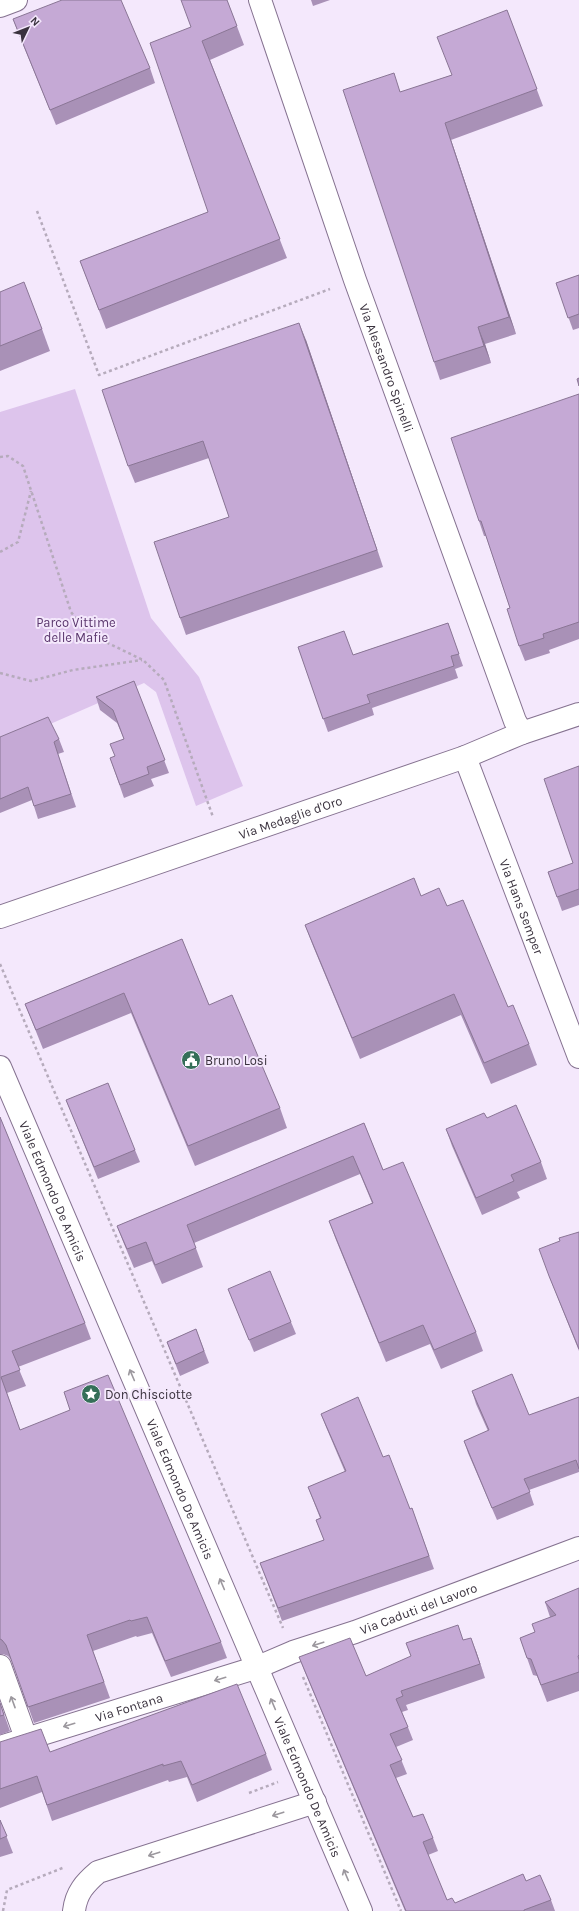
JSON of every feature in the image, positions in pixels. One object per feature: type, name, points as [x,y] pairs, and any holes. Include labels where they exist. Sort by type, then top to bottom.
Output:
[{"type":"street","points":[[0,6],[16,0]]},
{"type":"street","name":"Via Alessandro Spinelli","points":[[260,0],[355,280],[513,713],[522,733]]},
{"type":"street","name":"Via Medaglie d'Oro","points":[[0,917],[465,757],[522,733],[579,714]]},
{"type":"street","name":"Via Hans Semper","points":[[465,757],[579,1057]]},
{"type":"street","name":"Viale Edmondo De Amicis","points":[[0,1067],[258,1667],[361,1911]]},
{"type":"street","name":"Via Caduti del Lavoro","points":[[258,1667],[293,1652],[355,1632],[579,1548]]},
{"type":"street","points":[[0,1666],[26,1738]]},
{"type":"street","name":"Via Fontana","points":[[0,1747],[258,1667]]},
{"type":"street","points":[[74,1911],[77,1896],[84,1883],[98,1872],[315,1802]]},
{"type":"path","points":[[37,211],[99,375],[355,280]]},
{"type":"path","points":[[0,457],[8,456],[23,466],[71,612],[87,633],[143,660],[164,680],[214,819]]},
{"type":"path","points":[[0,552],[18,542],[31,490]]},
{"type":"path","points":[[0,673],[31,681],[73,670],[143,660]]},
{"type":"path","points":[[0,964],[293,1652],[401,1911]]},
{"type":"path","points":[[3,1911],[8,1890]]},
{"type":"green space","name":"Parco Vittime delle Mafie","points":[[75,389],[151,618],[199,677],[243,786],[196,806],[156,692],[144,683],[0,746],[0,412]]},
{"type":"building","points":[[62,0],[121,0],[150,68],[50,110],[13,19]]},
{"type":"building","points":[[181,0],[227,0],[237,26],[202,41],[280,239],[99,310],[80,261],[208,212],[150,43],[191,27]]},
{"type":"building","points":[[507,10],[537,89],[445,123],[509,317],[478,327],[484,346],[434,362],[343,90],[394,73],[400,92],[452,75],[437,37]]},
{"type":"building","points":[[579,275],[579,314],[568,318],[556,283]]},
{"type":"building","points":[[24,282],[42,329],[0,346],[0,292]]},
{"type":"building","points":[[299,323],[377,550],[180,618],[154,542],[229,517],[203,441],[128,466],[102,390]]},
{"type":"building","points":[[579,394],[579,622],[543,634],[544,638],[519,646],[507,609],[510,608],[451,438]]},
{"type":"building","points":[[448,623],[459,654],[451,656],[454,666],[367,695],[370,703],[323,719],[298,647],[344,631],[353,655]]},
{"type":"building","points":[[134,681],[165,760],[147,767],[149,774],[120,785],[110,758],[115,756],[110,744],[124,739],[113,710],[96,697]]},
{"type":"building","points":[[48,717],[59,739],[54,742],[71,794],[34,806],[28,787],[0,799],[0,737]]},
{"type":"building","points":[[579,766],[579,889],[557,897],[548,872],[573,863],[544,779]]},
{"type":"building","points":[[414,878],[421,896],[439,888],[447,906],[463,900],[508,1007],[513,1005],[529,1044],[484,1063],[454,994],[352,1038],[305,925]]},
{"type":"building","points":[[182,939],[209,1005],[232,995],[280,1108],[188,1146],[124,993],[36,1030],[25,1004]]},
{"type":"building","points":[[108,1083],[135,1150],[94,1167],[66,1100]]},
{"type":"building","points":[[516,1105],[541,1162],[511,1175],[514,1181],[476,1198],[446,1129],[484,1113],[487,1118]]},
{"type":"building","points":[[0,1117],[85,1323],[12,1351],[20,1370],[1,1377],[20,1430],[70,1410],[64,1392],[108,1375],[221,1642],[165,1661],[147,1617],[130,1620],[87,1635],[104,1682],[28,1707],[6,1645],[0,1639]]},
{"type":"building","points":[[364,1123],[383,1170],[403,1162],[476,1332],[434,1350],[423,1325],[379,1343],[329,1221],[373,1203],[353,1156],[187,1225],[196,1248],[155,1265],[146,1242],[127,1249],[117,1226]]},
{"type":"building","points":[[579,1232],[579,1349],[539,1249],[560,1241],[559,1238]]},
{"type":"building","points":[[270,1271],[291,1322],[249,1340],[228,1289]]},
{"type":"building","points":[[196,1329],[204,1351],[176,1364],[167,1342]]},
{"type":"building","points":[[512,1374],[529,1415],[579,1397],[579,1469],[576,1460],[524,1479],[530,1492],[492,1508],[464,1441],[489,1430],[472,1391]]},
{"type":"building","points":[[358,1397],[383,1457],[389,1455],[410,1509],[412,1508],[429,1556],[278,1608],[260,1563],[324,1540],[316,1520],[321,1518],[308,1487],[346,1471],[321,1414]]},
{"type":"building","points":[[579,1588],[579,1672],[541,1685],[531,1659],[527,1658],[520,1638],[535,1632],[532,1624],[556,1615],[545,1602]]},
{"type":"building","points":[[458,1625],[463,1640],[471,1638],[480,1664],[401,1691],[403,1696],[396,1699],[408,1727],[390,1734],[402,1760],[390,1765],[413,1817],[423,1814],[433,1838],[423,1842],[447,1900],[452,1898],[455,1903],[523,1874],[526,1881],[540,1875],[551,1900],[524,1911],[406,1911],[299,1657],[350,1638],[366,1676],[411,1656],[406,1643]]},
{"type":"building","points":[[237,1684],[266,1754],[192,1785],[181,1761],[163,1766],[163,1764],[47,1805],[37,1776],[0,1789],[0,1742],[41,1729],[50,1752]]},
{"type":"building","points":[[0,1703],[4,1715],[0,1716]]},
{"type":"building","points":[[0,1820],[7,1836],[0,1839]]},
{"type":"place","name":"Bruno Losi","points":[[191,1060]]},
{"type":"place","name":"Don Chisciotte","points":[[91,1394]]}]
